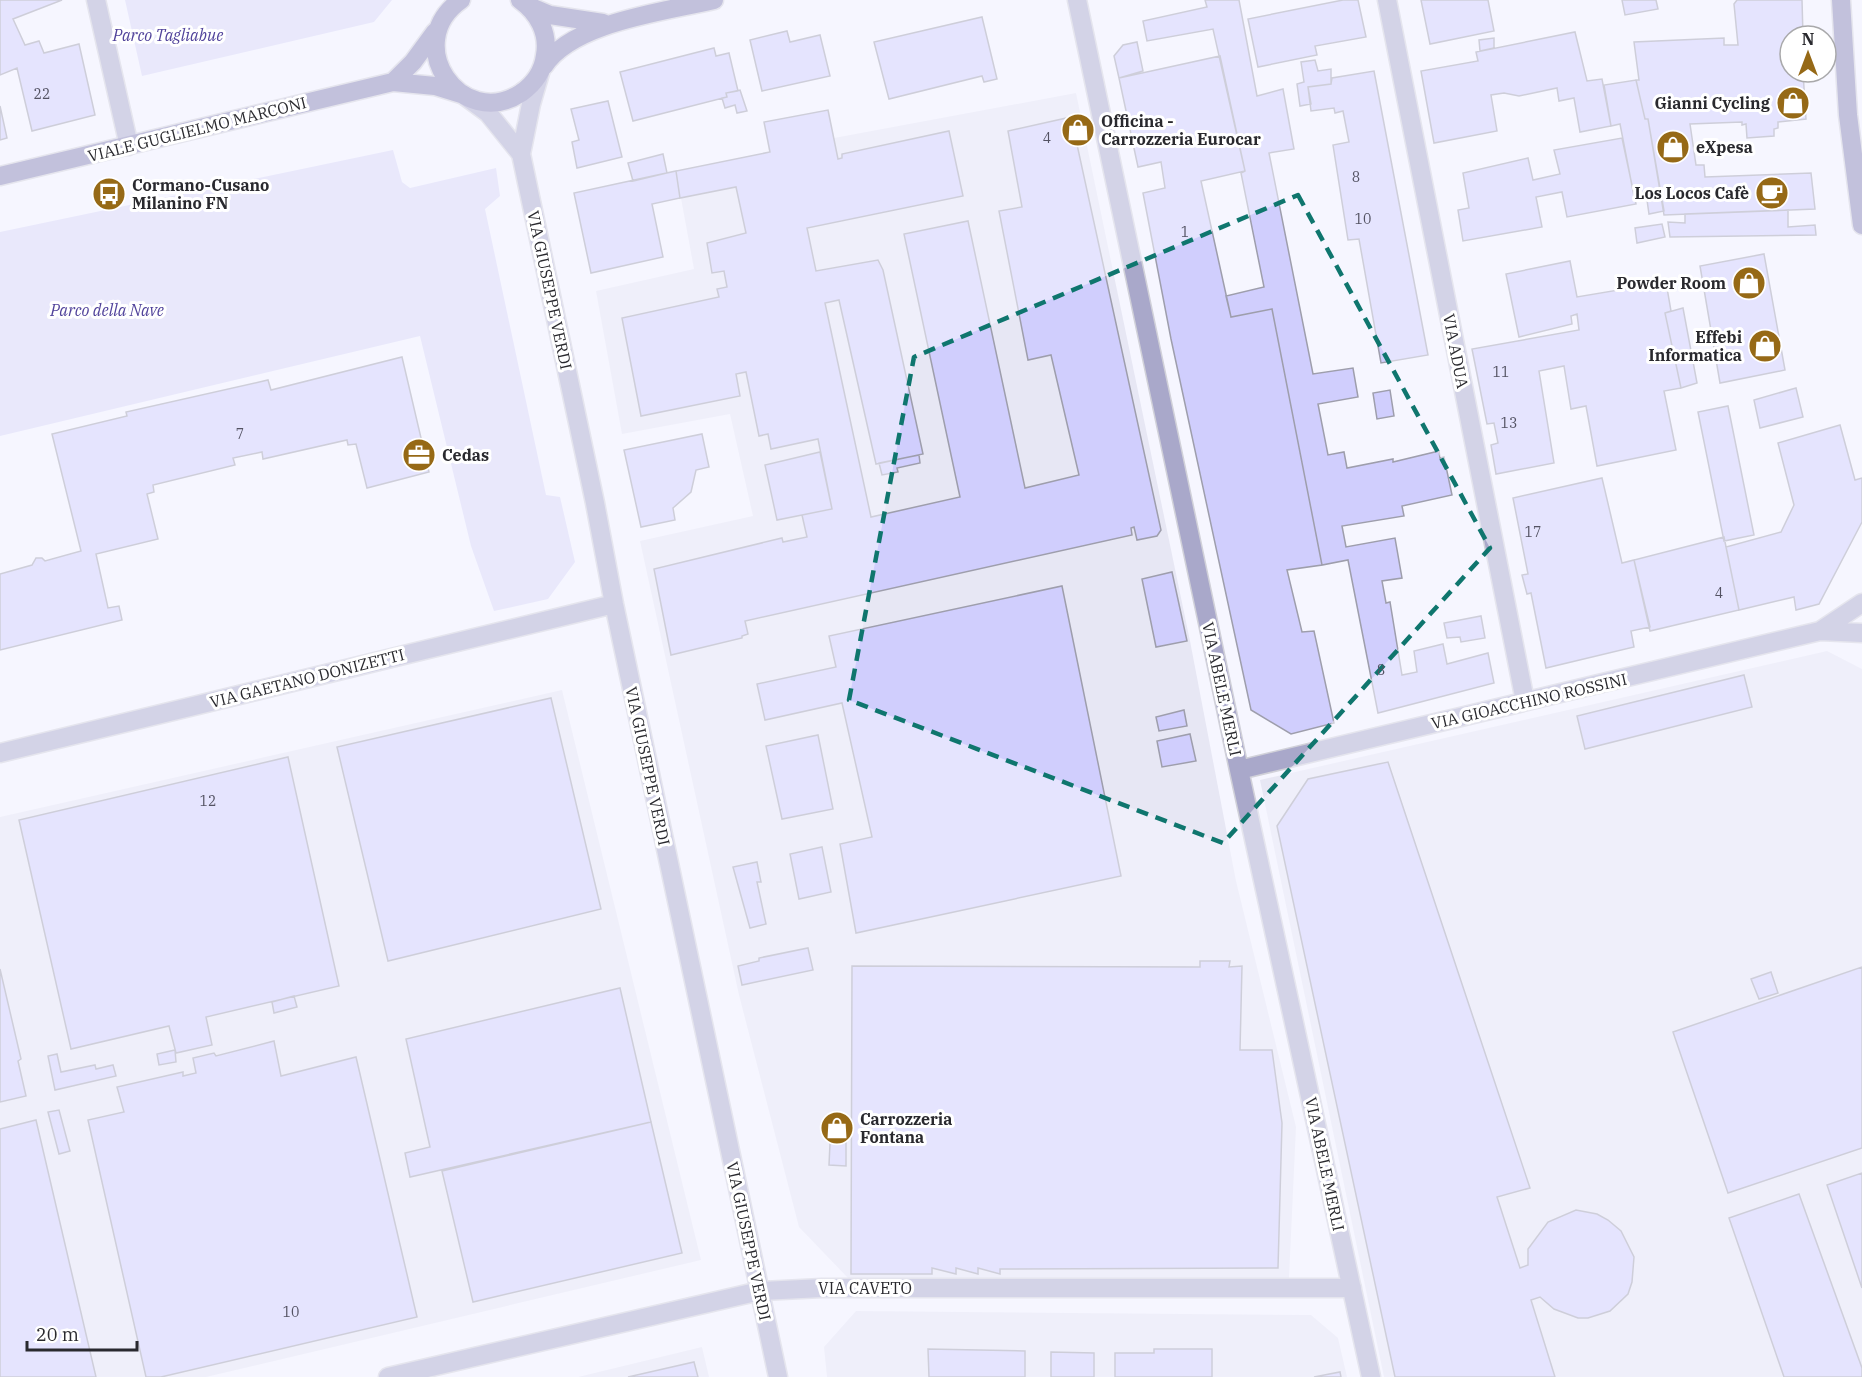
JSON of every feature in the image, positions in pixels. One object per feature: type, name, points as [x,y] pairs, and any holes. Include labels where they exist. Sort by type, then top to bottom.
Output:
[{"type":"street","points":[[96,0],[129,146]]},
{"type":"street","points":[[393,82],[423,50],[448,11],[461,0]]},
{"type":"street","points":[[541,70],[563,45],[592,30],[714,0]]},
{"type":"street","name":"VIA ABELE MERLI","points":[[1077,0],[1239,770],[1371,1377]]},
{"type":"street","name":"VIA ADUA","points":[[1387,0],[1526,701]]},
{"type":"street","points":[[1841,0],[1848,115],[1862,225]]},
{"type":"street","points":[[525,3],[550,15],[614,24]]},
{"type":"street","points":[[525,3],[545,34],[546,48],[541,70]]},
{"type":"street","points":[[448,11],[435,45],[438,62],[445,78],[464,95]]},
{"type":"street","name":"VIALE GUGLIELMO MARCONI","points":[[0,176],[393,82],[435,86],[480,101],[506,100],[525,90],[541,70]]},
{"type":"street","name":"VIA GIUSEPPE VERDI","points":[[541,70],[531,104],[521,154],[778,1377]]},
{"type":"street","name":"VIA GIUSEPPE VERDI","points":[[464,95],[488,113],[521,154]]},
{"type":"street","name":"VIA GIOACCHINO ROSSINI","points":[[1820,631],[1862,603]]},
{"type":"street","name":"VIA GAETANO DONIZETTI","points":[[0,753],[614,604]]},
{"type":"street","name":"VIA GIOACCHINO ROSSINI","points":[[1239,770],[1820,631],[1862,633]]},
{"type":"street","name":"VIA CAVETO","points":[[388,1377],[760,1291],[822,1288],[1352,1288]]},
{"type":"highlighted area","points":[[1298,195],[1490,548],[1223,843],[849,700],[914,357]]},
{"type":"shaded area","points":[[1076,93],[1190,641],[1236,881],[1296,1127],[1289,1278],[848,1278],[799,1227],[739,995],[640,541],[753,516],[730,414],[622,434],[596,291],[694,269],[676,171],[769,152],[764,122],[828,110],[834,138]]},
{"type":"shaded area","points":[[1827,651],[1862,669],[1862,1377],[1384,1377],[1260,780]]},
{"type":"shaded area","points":[[562,690],[701,1260],[206,1377],[0,1377],[0,817]]},
{"type":"shaded area","points":[[856,1311],[1311,1315],[1338,1338],[1347,1377],[827,1377],[824,1347]]},
{"type":"shaded area","points":[[702,1347],[709,1377],[578,1377]]},
{"type":"green space","name":"Parco Tagliabue","points":[[125,0],[392,0],[374,22],[142,76]]},
{"type":"green space","name":"Parco della Nave","points":[[393,150],[402,182],[410,188],[496,168],[500,196],[485,209],[546,495],[560,497],[575,562],[548,599],[494,611],[471,546],[420,336],[0,436],[0,232]]},
{"type":"building","points":[[0,0],[62,0],[13,19],[25,45],[39,41],[44,53],[79,44],[95,115],[32,131],[17,68],[0,75]]},
{"type":"building","points":[[1205,0],[1239,0],[1257,96],[1283,89],[1294,149],[1269,153],[1313,374],[1353,368],[1358,397],[1318,404],[1328,455],[1344,452],[1347,468],[1393,459],[1393,462],[1439,451],[1440,458],[1444,457],[1452,495],[1402,506],[1404,516],[1342,526],[1346,547],[1395,538],[1402,578],[1382,581],[1386,603],[1390,602],[1402,675],[1417,672],[1414,651],[1443,644],[1447,664],[1488,653],[1494,683],[1378,713],[1348,560],[1322,565],[1272,309],[1231,317],[1226,296],[1264,287],[1241,173],[1245,171],[1213,29],[1147,41],[1143,21],[1207,7]]},
{"type":"building","points":[[1343,0],[1358,0],[1366,37],[1315,46],[1317,55],[1258,67],[1248,19]]},
{"type":"building","points":[[1421,0],[1488,0],[1494,31],[1430,44]]},
{"type":"building","points":[[1622,0],[1656,0],[1658,9],[1625,15]]},
{"type":"building","points":[[1737,0],[1802,0],[1803,24],[1778,24],[1778,84],[1804,84],[1806,119],[1778,122],[1778,128],[1774,129],[1774,136],[1747,138],[1746,124],[1742,125],[1742,122],[1690,124],[1696,165],[1704,165],[1705,177],[1811,173],[1815,209],[1664,215],[1648,119],[1645,119],[1636,80],[1639,80],[1634,42],[1724,38],[1724,45],[1738,45],[1734,4]]},
{"type":"building","points":[[982,17],[997,79],[984,82],[982,76],[889,99],[874,42]]},
{"type":"building","points":[[787,31],[790,42],[820,35],[830,76],[762,91],[750,40]]},
{"type":"building","points":[[1575,32],[1587,81],[1602,79],[1611,126],[1580,132],[1574,98],[1559,101],[1557,88],[1519,96],[1504,93],[1491,95],[1497,131],[1434,143],[1421,71],[1478,61],[1476,52]]},
{"type":"building","points":[[1494,38],[1494,48],[1480,51],[1479,40]]},
{"type":"building","points":[[1137,42],[1143,71],[1119,78],[1114,56],[1123,45]]},
{"type":"building","points":[[714,48],[716,56],[729,53],[738,91],[726,93],[727,97],[633,121],[620,72]]},
{"type":"building","points":[[1220,56],[1245,171],[1201,181],[1231,317],[1272,309],[1322,565],[1287,570],[1302,632],[1314,631],[1334,723],[1291,734],[1251,710],[1171,339],[1143,193],[1165,188],[1161,162],[1138,167],[1119,78]]},
{"type":"building","points":[[1315,60],[1318,71],[1331,69],[1331,84],[1308,87],[1311,104],[1300,106],[1297,84],[1304,82],[1301,62]]},
{"type":"building","points":[[1374,71],[1428,355],[1381,363],[1359,239],[1348,240],[1333,145],[1349,142],[1343,111],[1335,113],[1334,108],[1311,111],[1308,87],[1331,84],[1332,78]]},
{"type":"building","points":[[1636,80],[1645,119],[1648,119],[1664,211],[1649,214],[1646,193],[1634,196],[1620,124],[1611,126],[1604,85]]},
{"type":"building","points":[[740,90],[747,111],[737,113],[735,105],[725,108],[722,98],[727,97],[726,93]]},
{"type":"building","points":[[608,101],[622,157],[577,168],[572,142],[579,140],[571,109]]},
{"type":"building","points":[[0,106],[7,138],[0,140]]},
{"type":"building","points":[[828,110],[838,159],[842,158],[842,154],[949,131],[963,196],[807,228],[816,271],[878,260],[883,270],[923,454],[876,464],[839,300],[825,303],[871,517],[960,497],[904,234],[968,221],[1025,488],[1079,475],[1051,355],[1028,360],[999,211],[1022,207],[1008,131],[1071,117],[1161,530],[1157,536],[1137,540],[1134,527],[1131,528],[1132,535],[745,621],[748,634],[742,638],[671,655],[654,569],[782,538],[783,542],[807,537],[802,515],[832,509],[818,439],[771,449],[768,434],[759,436],[746,372],[736,374],[740,396],[641,416],[622,318],[719,297],[717,289],[727,287],[724,271],[712,273],[707,243],[746,233],[736,187],[680,198],[676,171],[770,152],[764,122]]},
{"type":"building","points":[[1622,138],[1636,204],[1567,217],[1562,192],[1536,197],[1542,227],[1463,241],[1458,210],[1469,208],[1463,173],[1528,158],[1533,180],[1560,174],[1554,150]]},
{"type":"building","points":[[663,154],[667,173],[633,181],[628,163]]},
{"type":"building","points":[[676,171],[680,198],[652,204],[663,257],[591,273],[574,193]]},
{"type":"building","points":[[1788,210],[1788,227],[1815,225],[1816,235],[1670,237],[1668,222],[1685,223],[1685,214]]},
{"type":"building","points":[[1662,224],[1665,237],[1637,243],[1635,228]]},
{"type":"building","points":[[1764,254],[1785,370],[1720,383],[1700,266]]},
{"type":"building","points":[[1570,261],[1577,297],[1666,282],[1671,311],[1665,313],[1681,388],[1664,391],[1676,450],[1597,466],[1586,406],[1571,409],[1564,366],[1539,371],[1554,463],[1496,474],[1491,445],[1498,443],[1494,423],[1487,424],[1472,349],[1579,330],[1577,314],[1571,316],[1572,324],[1519,337],[1506,274]]},
{"type":"building","points":[[1683,308],[1697,383],[1681,388],[1665,313]]},
{"type":"building","points":[[402,357],[429,472],[367,488],[356,444],[348,445],[347,440],[263,459],[262,452],[233,458],[235,465],[153,485],[154,492],[147,494],[158,539],[96,554],[108,608],[119,606],[122,620],[0,650],[0,574],[32,565],[36,558],[42,558],[45,561],[81,551],[52,434],[127,416],[126,412],[268,380],[271,390]]},
{"type":"building","points":[[1796,388],[1803,417],[1760,428],[1754,400]]},
{"type":"building","points":[[1390,390],[1394,416],[1377,419],[1373,393]]},
{"type":"building","points":[[1728,406],[1754,535],[1724,541],[1698,412]]},
{"type":"building","points":[[1840,425],[1855,480],[1862,478],[1862,522],[1819,604],[1796,610],[1794,597],[1739,610],[1726,547],[1781,532],[1794,505],[1778,443]]},
{"type":"building","points":[[702,434],[709,467],[696,470],[691,492],[673,508],[675,520],[641,527],[624,450]]},
{"type":"building","points":[[820,452],[832,509],[777,520],[765,465]]},
{"type":"building","points":[[919,455],[920,463],[897,468],[898,472],[882,475],[879,463]]},
{"type":"building","points":[[1602,478],[1622,563],[1634,560],[1650,627],[1631,631],[1634,647],[1546,668],[1531,593],[1527,594],[1522,575],[1528,574],[1513,498]]},
{"type":"building","points":[[1724,537],[1739,610],[1650,631],[1634,560]]},
{"type":"building","points":[[1172,572],[1187,641],[1156,647],[1142,579]]},
{"type":"building","points":[[1062,586],[1121,876],[856,933],[840,844],[872,837],[842,703],[765,720],[757,684],[836,667],[829,636]]},
{"type":"building","points":[[1481,616],[1485,638],[1461,642],[1460,637],[1447,638],[1444,623]]},
{"type":"building","points":[[1744,675],[1752,707],[1585,749],[1577,716]]},
{"type":"building","points":[[551,698],[601,909],[388,961],[337,747]]},
{"type":"building","points":[[1184,710],[1187,726],[1159,731],[1156,717]]},
{"type":"building","points":[[1190,734],[1196,761],[1162,767],[1157,741]]},
{"type":"building","points":[[818,735],[833,809],[782,819],[766,746]]},
{"type":"building","points":[[288,757],[339,986],[206,1017],[212,1045],[176,1053],[169,1026],[71,1049],[19,820]]},
{"type":"building","points":[[1388,762],[1530,1188],[1497,1197],[1520,1268],[1528,1265],[1528,1249],[1548,1222],[1576,1210],[1597,1214],[1608,1220],[1621,1231],[1634,1257],[1632,1282],[1628,1294],[1610,1311],[1588,1318],[1578,1318],[1554,1309],[1540,1297],[1531,1300],[1555,1377],[1395,1377],[1277,826],[1308,779]]},
{"type":"building","points":[[822,847],[831,892],[799,899],[790,854]]},
{"type":"building","points":[[757,862],[761,882],[757,882],[766,924],[750,928],[733,867]]},
{"type":"building","points":[[808,948],[813,970],[742,985],[738,966],[759,961],[759,958]]},
{"type":"building","points":[[1200,961],[1230,961],[1229,967],[1242,966],[1240,1050],[1272,1050],[1282,1123],[1278,1268],[1000,1269],[1000,1274],[978,1268],[978,1274],[956,1268],[956,1274],[932,1268],[932,1274],[851,1274],[852,966],[1200,967]]},
{"type":"building","points":[[1862,967],[1862,1148],[1728,1193],[1673,1032]]},
{"type":"building","points":[[0,969],[21,1059],[18,1061],[26,1096],[0,1102]]},
{"type":"building","points":[[1771,972],[1778,993],[1759,999],[1751,979]]},
{"type":"building","points":[[620,988],[651,1122],[410,1177],[405,1153],[430,1147],[406,1039]]},
{"type":"building","points":[[294,996],[297,1007],[274,1013],[272,1002]]},
{"type":"building","points":[[274,1041],[281,1076],[356,1057],[417,1317],[161,1377],[146,1377],[88,1120],[124,1112],[117,1087],[183,1072],[183,1076],[196,1073],[193,1058],[214,1053],[216,1056]]},
{"type":"building","points":[[175,1050],[176,1062],[159,1065],[157,1054]]},
{"type":"building","points":[[57,1054],[61,1072],[95,1065],[96,1069],[113,1065],[116,1076],[55,1090],[48,1056]]},
{"type":"building","points":[[59,1110],[70,1151],[59,1154],[48,1112]]},
{"type":"building","points":[[36,1120],[96,1377],[0,1377],[0,1129]]},
{"type":"building","points":[[651,1122],[682,1253],[473,1302],[442,1171]]},
{"type":"building","points":[[831,1122],[846,1122],[846,1166],[829,1165]]},
{"type":"building","points":[[1862,1173],[1862,1288],[1827,1185]]},
{"type":"building","points":[[1799,1194],[1862,1368],[1862,1377],[1784,1377],[1729,1218]]},
{"type":"building","points":[[928,1349],[1025,1351],[1025,1377],[929,1377]]},
{"type":"building","points":[[1154,1349],[1212,1349],[1212,1377],[1115,1377],[1115,1353],[1154,1353]]},
{"type":"building","points":[[1051,1352],[1094,1353],[1094,1377],[1051,1377]]},
{"type":"building","points":[[694,1362],[698,1377],[628,1377]]},
{"type":"building","points":[[1340,1372],[1341,1377],[1314,1377]]},
{"type":"place","name":"Gianni Cycling","points":[[1793,103]]},
{"type":"place","name":"Officina - Carrozzeria Eurocar","points":[[1078,130]]},
{"type":"place","name":"eXpesa","points":[[1673,147]]},
{"type":"place","name":"Los Locos Cafè","points":[[1772,193]]},
{"type":"place","name":"Cormano-Cusano Milanino FN","points":[[109,194]]},
{"type":"place","name":"Powder Room","points":[[1749,283]]},
{"type":"place","name":"Effebi Informatica","points":[[1765,346]]},
{"type":"place","name":"Cedas","points":[[419,455]]},
{"type":"place","name":"Carrozzeria Fontana","points":[[837,1128]]}]
